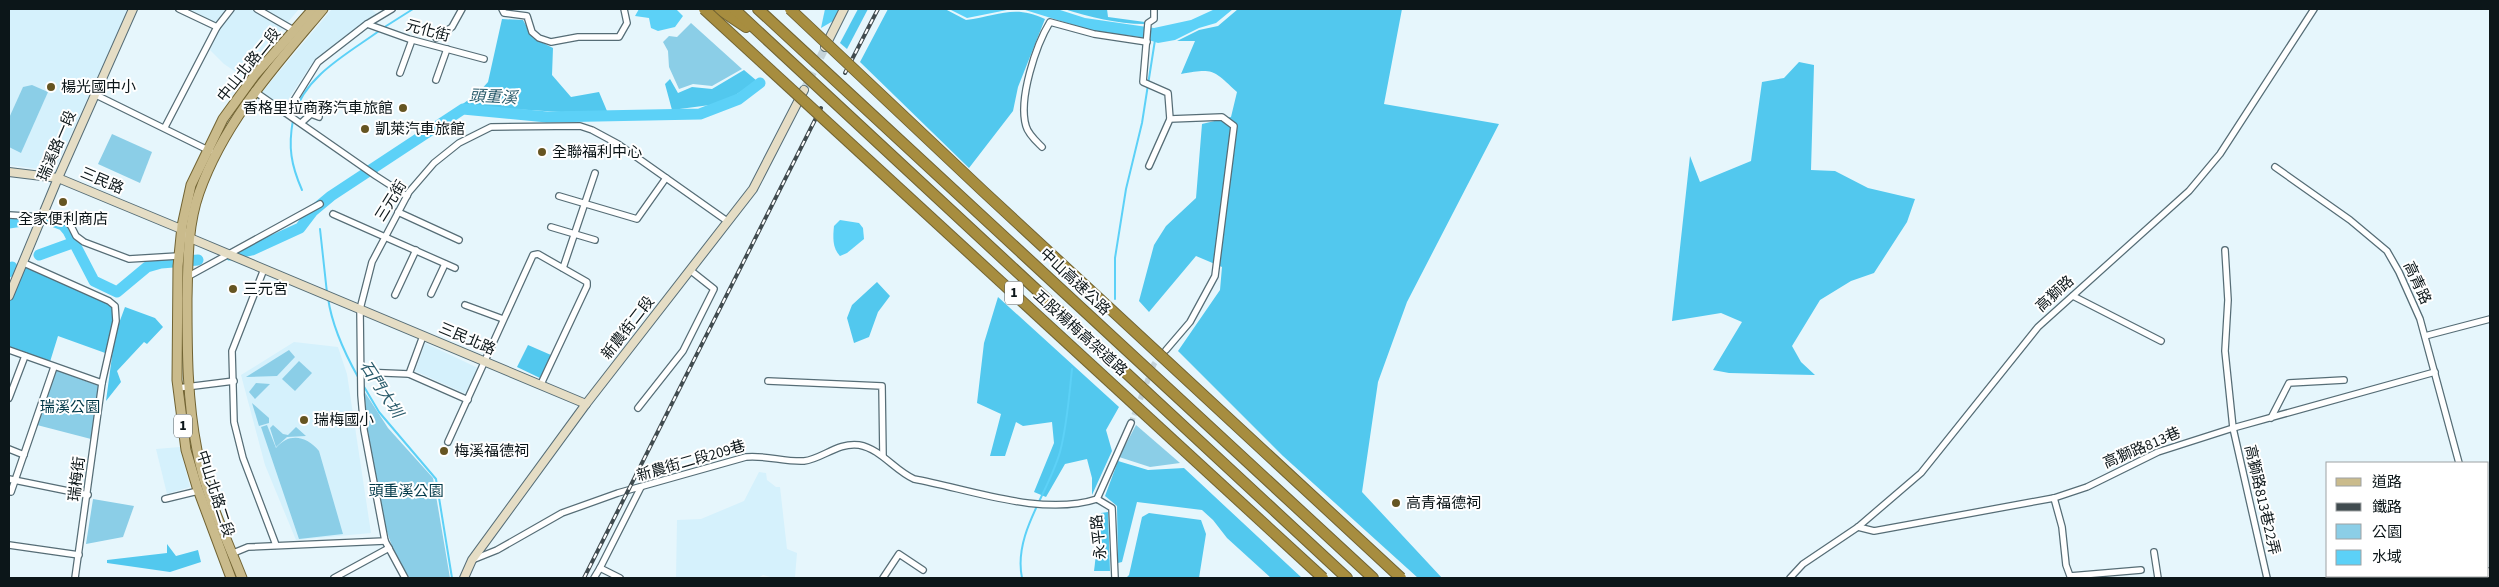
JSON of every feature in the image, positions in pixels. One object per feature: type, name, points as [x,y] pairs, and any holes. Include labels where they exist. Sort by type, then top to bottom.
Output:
[{"type":"highway","name":"五股楊梅高架道路","points":[[704,9],[1323,578]]},
{"type":"highway","points":[[718,9],[768,41]]},
{"type":"highway","name":"1","points":[[734,9],[1347,578]]},
{"type":"highway","name":"中山高速公路","points":[[758,9],[1373,578]]},
{"type":"highway","points":[[790,9],[983,191],[1401,578]]},
{"type":"main road","name":"中山北路二段","points":[[183,256],[181,229],[191,186],[207,149],[223,120],[255,75],[313,9]]},
{"type":"main road","name":"中山北路二段","points":[[231,578],[198,491],[186,450],[178,388],[178,266],[190,238],[198,194],[216,154],[254,91],[323,9]]},
{"type":"main road","name":"1","points":[[183,256],[188,273]]},
{"type":"main road","name":"中山北路二段","points":[[188,273],[188,386],[197,450],[208,490],[242,578]]},
{"type":"street","name":"瑞溪路一段","points":[[9,296],[94,94],[133,9]]},
{"type":"street","points":[[179,9],[217,27]]},
{"type":"street","points":[[165,127],[217,27],[231,9]]},
{"type":"street","points":[[257,9],[295,31]]},
{"type":"street","name":"元化街","points":[[289,113],[318,62],[367,24],[392,9]]},
{"type":"street","points":[[436,38],[452,28],[462,9]]},
{"type":"street","points":[[502,9],[504,13],[527,16],[532,32],[539,38],[551,42],[578,37],[619,37],[627,23],[624,9]]},
{"type":"street","points":[[824,48],[844,9]]},
{"type":"street","points":[[1149,166],[1170,118],[1168,93],[1143,82],[1148,23],[1154,19],[1154,9]]},
{"type":"street","name":"高獅路","points":[[1790,578],[1803,564],[1858,527],[1921,473],[2038,327],[2189,191],[2209,168],[2314,9]]},
{"type":"street","points":[[1042,147],[1026,126],[1024,98],[1042,34],[1050,22],[1094,34],[1148,40]]},
{"type":"street","name":"元化街","points":[[367,24],[385,32],[484,59]]},
{"type":"street","points":[[400,73],[412,40]]},
{"type":"street","points":[[436,80],[447,49]]},
{"type":"street","name":"新農街二段","points":[[464,578],[472,560],[586,404],[753,189],[804,90]]},
{"type":"street","points":[[254,91],[289,113],[300,123],[365,169],[407,196]]},
{"type":"street","points":[[94,94],[165,127],[216,154]]},
{"type":"street","points":[[300,123],[311,114],[321,114]]},
{"type":"street","points":[[1166,350],[1190,322],[1215,276],[1234,126],[1222,117],[1170,118]]},
{"type":"street","name":"三元街","points":[[405,578],[385,541],[364,430],[361,385],[360,309],[372,262],[385,236],[407,196],[434,163],[459,143],[491,127],[571,125],[592,130],[618,144],[727,221]]},
{"type":"street","name":"高青路","points":[[2275,166],[2350,220],[2387,251],[2399,272],[2420,319],[2459,462]]},
{"type":"street","name":"三民路","points":[[9,172],[58,178],[181,229]]},
{"type":"street","points":[[564,268],[586,204],[594,173]]},
{"type":"street","points":[[559,196],[637,219],[666,178]]},
{"type":"street","points":[[188,273],[228,254],[320,204]]},
{"type":"street","points":[[398,212],[459,240]]},
{"type":"street","points":[[9,215],[44,214],[66,221],[72,226],[76,236],[84,242],[129,259],[183,256]]},
{"type":"street","points":[[333,214],[455,268]]},
{"type":"street","points":[[551,227],[595,240]]},
{"type":"street","points":[[181,229],[190,238],[264,268],[232,350],[234,422],[243,458],[276,546]]},
{"type":"street","points":[[395,295],[416,250]]},
{"type":"street","name":"高獅路813巷22弄","points":[[2225,250],[2228,300],[2225,351],[2233,428],[2267,578]]},
{"type":"street","points":[[448,442],[533,255],[538,254],[587,282],[587,286],[541,384]]},
{"type":"street","name":"瑞梅街","points":[[24,263],[109,301],[115,306],[116,321],[102,383],[80,555],[75,578]]},
{"type":"street","points":[[431,294],[445,264]]},
{"type":"street","name":"三民北路","points":[[264,268],[586,404]]},
{"type":"street","points":[[638,408],[683,351],[714,289],[690,270]]},
{"type":"street","points":[[2073,296],[2161,341]]},
{"type":"street","points":[[465,305],[503,319]]},
{"type":"street","points":[[2425,336],[2490,319]]},
{"type":"street","points":[[409,374],[424,336]]},
{"type":"street","points":[[9,350],[102,383]]},
{"type":"street","points":[[9,398],[26,356]]},
{"type":"street","points":[[11,492],[12,480],[24,455],[54,367]]},
{"type":"street","name":"高獅路813巷","points":[[1858,527],[1874,531],[2054,498],[2087,487],[2158,452],[2233,428],[2434,372]]},
{"type":"street","points":[[361,374],[409,374],[468,400]]},
{"type":"street","points":[[2270,418],[2289,384],[2344,380]]},
{"type":"street","points":[[178,388],[234,381]]},
{"type":"street","points":[[768,381],[882,386],[883,456]]},
{"type":"street","points":[[1096,499],[1131,424]]},
{"type":"street","name":"新農街二段209巷","points":[[472,560],[498,550],[562,513],[641,487],[746,457],[760,456],[805,461],[830,450],[858,445],[883,456],[905,475],[914,479],[1040,505],[1096,499]]},
{"type":"street","points":[[9,449],[24,455]]},
{"type":"street","points":[[12,480],[88,495]]},
{"type":"street","points":[[594,578],[641,487]]},
{"type":"street","points":[[165,499],[198,491]]},
{"type":"street","points":[[2054,498],[2062,527],[2066,565],[2070,576],[2141,570]]},
{"type":"street","name":"永平路","points":[[1096,499],[1112,508],[1115,578]]},
{"type":"street","points":[[222,556],[248,547],[385,541]]},
{"type":"street","points":[[9,545],[80,555]]},
{"type":"street","points":[[334,578],[389,548]]},
{"type":"street","points":[[2154,552],[2158,578]]},
{"type":"street","points":[[883,578],[899,554],[923,570]]},
{"type":"street","points":[[600,568],[620,578]]},
{"type":"shaded area","name":"楊光國中小","points":[[9,9],[129,9],[54,171],[9,165]]},
{"type":"shaded area","points":[[188,9],[299,9],[242,76],[224,64],[210,50],[221,26]]},
{"type":"shaded area","points":[[332,9],[371,9],[377,14],[311,65],[285,104],[279,105],[262,92]]},
{"type":"shaded area","points":[[858,9],[868,9],[847,49],[840,43]]},
{"type":"shaded area","points":[[888,9],[945,9],[966,20],[1006,12],[1024,12],[1045,19],[1018,87],[1013,111],[969,168],[860,62]]},
{"type":"shaded area","points":[[1064,9],[1107,9],[1108,17],[1145,22],[1144,24],[1134,24],[1114,21]]},
{"type":"shaded area","points":[[1238,9],[1402,9],[1384,104],[1499,124],[1407,302],[1378,382],[1362,492],[1442,578],[1418,578],[1283,456],[1178,351],[1220,290],[1222,267],[1196,256],[1149,312],[1139,301],[1154,245],[1166,226],[1196,198],[1202,124],[1231,117],[1237,92],[1212,72],[1200,71],[1181,74],[1195,41],[1177,41],[1199,30],[1218,26]]},
{"type":"shaded area","points":[[502,19],[523,20],[533,38],[553,48],[552,75],[571,97],[599,92],[607,111],[561,112],[460,106],[479,92],[488,82]]},
{"type":"shaded area","points":[[1799,62],[1814,65],[1811,170],[1835,171],[1868,188],[1915,199],[1907,222],[1874,273],[1851,281],[1820,300],[1792,346],[1801,362],[1815,375],[1729,373],[1713,370],[1742,322],[1721,313],[1672,321],[1690,156],[1700,182],[1751,161],[1762,82],[1784,78]]},
{"type":"shaded area","points":[[744,70],[757,81],[731,98],[710,105],[672,110],[665,84],[670,79],[678,93],[692,87],[712,89]]},
{"type":"shaded area","points":[[24,263],[115,306],[116,321],[108,354],[58,336],[49,365],[9,350],[9,296]]},
{"type":"shaded area","points":[[877,282],[890,296],[878,312],[869,337],[854,343],[847,318],[852,305]]},
{"type":"shaded area","points":[[998,297],[1119,407],[1106,430],[1112,451],[1092,495],[1092,478],[1087,459],[1065,464],[1046,497],[1034,492],[1054,443],[1052,422],[1023,426],[1016,422],[1005,456],[990,456],[1001,414],[977,403],[984,343]]},
{"type":"shaded area","points":[[125,307],[155,318],[163,327],[147,344],[144,342],[117,371],[121,382],[106,401],[115,334]]},
{"type":"shaded area","name":"瑞梅國小","points":[[294,342],[338,347],[347,374],[371,533],[296,540],[265,465],[241,375]]},
{"type":"shaded area","points":[[425,343],[478,368],[466,394],[415,371]]},
{"type":"shaded area","points":[[528,345],[551,355],[540,378],[517,367]]},
{"type":"shaded area","points":[[180,447],[190,487],[167,494],[156,449]]},
{"type":"shaded area","points":[[1118,461],[1148,470],[1184,468],[1302,578],[1271,578],[1227,538],[1213,520],[1202,510],[1137,502],[1122,562],[1118,563],[1117,506],[1105,496]]},
{"type":"shaded area","points":[[759,472],[766,473],[767,480],[776,487],[780,487],[787,549],[797,553],[795,577],[774,578],[763,575],[758,578],[676,578],[677,520],[701,519],[744,501]]},
{"type":"shaded area","points":[[1108,512],[1110,571],[1094,571],[1101,513]]},
{"type":"shaded area","points":[[1149,513],[1201,520],[1206,534],[1199,578],[1126,578],[1129,575],[1142,517]]},
{"type":"shaded area","points":[[167,544],[176,556],[198,550],[201,562],[170,572],[107,563],[107,560],[167,553]]},
{"type":"green space","points":[[691,23],[742,69],[712,86],[693,84],[679,89],[669,67],[668,51],[663,42],[669,36],[677,37]]},
{"type":"green space","points":[[32,85],[48,92],[21,153],[9,147],[9,118],[23,87]]},
{"type":"green space","points":[[112,134],[152,152],[140,183],[98,164]]},
{"type":"green space","points":[[289,350],[295,357],[277,376],[246,377]]},
{"type":"green space","points":[[299,361],[312,373],[295,391],[282,379]]},
{"type":"green space","name":"瑞溪公園","points":[[56,370],[99,386],[91,439],[37,425]]},
{"type":"green space","points":[[256,383],[270,384],[255,399],[249,392]]},
{"type":"green space","name":"頭重溪公園","points":[[364,391],[388,428],[433,478],[450,578],[410,578],[399,561],[382,515],[376,489]]},
{"type":"green space","points":[[252,403],[269,418],[269,423],[259,426]]},
{"type":"green space","points":[[267,425],[276,448],[287,440],[298,438],[309,442],[319,451],[343,534],[299,539],[261,427]]},
{"type":"green space","points":[[273,425],[283,434],[288,435],[296,427],[306,436],[287,437],[276,447],[270,428]]},
{"type":"green space","points":[[1136,425],[1180,463],[1150,467],[1119,457]]},
{"type":"green space","points":[[93,499],[134,506],[123,537],[86,544]]},
{"type":"water","points":[[639,9],[676,9],[683,16],[675,27],[658,31],[651,28],[649,18],[635,16]]},
{"type":"water","points":[[825,9],[839,9],[833,21],[821,28]]},
{"type":"water","points":[[949,9],[1012,9],[967,18]]},
{"type":"water","points":[[1022,9],[1057,9],[1085,18],[1154,28],[1191,20],[1215,9],[1233,9],[1216,23],[1199,28],[1175,40],[1158,43],[1140,37],[1096,32]]},
{"type":"water","points":[[840,220],[859,223],[863,228],[864,239],[847,253],[840,256],[834,246],[833,238],[834,226]]},
{"type":"waterway","name":"石門大圳","points":[[383,28],[413,9]]},
{"type":"waterway","name":"石門大圳","points":[[294,115],[299,101],[317,77],[341,57],[379,31]]},
{"type":"waterway","points":[[1115,299],[1115,258],[1126,189],[1142,123],[1155,40]]},
{"type":"waterway","name":"頭重溪","points":[[230,255],[252,250],[300,228],[313,211],[331,196],[463,109],[547,117],[700,114],[739,99],[760,83]]},
{"type":"waterway","name":"石門大圳","points":[[293,120],[292,156],[295,172],[302,190]]},
{"type":"waterway","name":"頭重溪","points":[[50,220],[63,225],[68,231],[94,281],[117,292],[147,267],[161,263],[198,260]]},
{"type":"waterway","points":[[9,223],[22,221]]},
{"type":"waterway","name":"石門大圳","points":[[320,229],[327,293]]},
{"type":"waterway","name":"頭重溪","points":[[39,255],[75,242]]},
{"type":"waterway","name":"頭重溪","points":[[9,272],[12,267]]},
{"type":"waterway","name":"石門大圳","points":[[328,298],[332,319],[339,339],[358,377]]},
{"type":"waterway","points":[[1022,578],[1022,546],[1033,514],[1055,468],[1060,452],[1068,411],[1072,369]]},
{"type":"waterway","name":"石門大圳","points":[[363,385],[379,412],[436,479],[452,578]]},
{"type":"tunnel","points":[[804,90],[825,48]]},
{"type":"tunnel","points":[[1131,423],[1154,364],[1161,355]]},
{"type":"railway","points":[[845,73],[878,9]]},
{"type":"railway","points":[[584,578],[821,108]]},
{"type":"place","name":"楊光國中小","points":[[51,87]]},
{"type":"place","name":"香格里拉商務汽車旅館","points":[[403,108]]},
{"type":"place","name":"凱萊汽車旅館","points":[[365,129]]},
{"type":"place","name":"全聯福利中心","points":[[542,152]]},
{"type":"place","name":"全家便利商店","points":[[63,202]]},
{"type":"place","name":"三元宮","points":[[233,289]]},
{"type":"place","name":"瑞梅國小","points":[[304,420]]},
{"type":"place","name":"梅溪福德祠","points":[[444,451]]},
{"type":"place","name":"高青福德祠","points":[[1396,503]]}]
